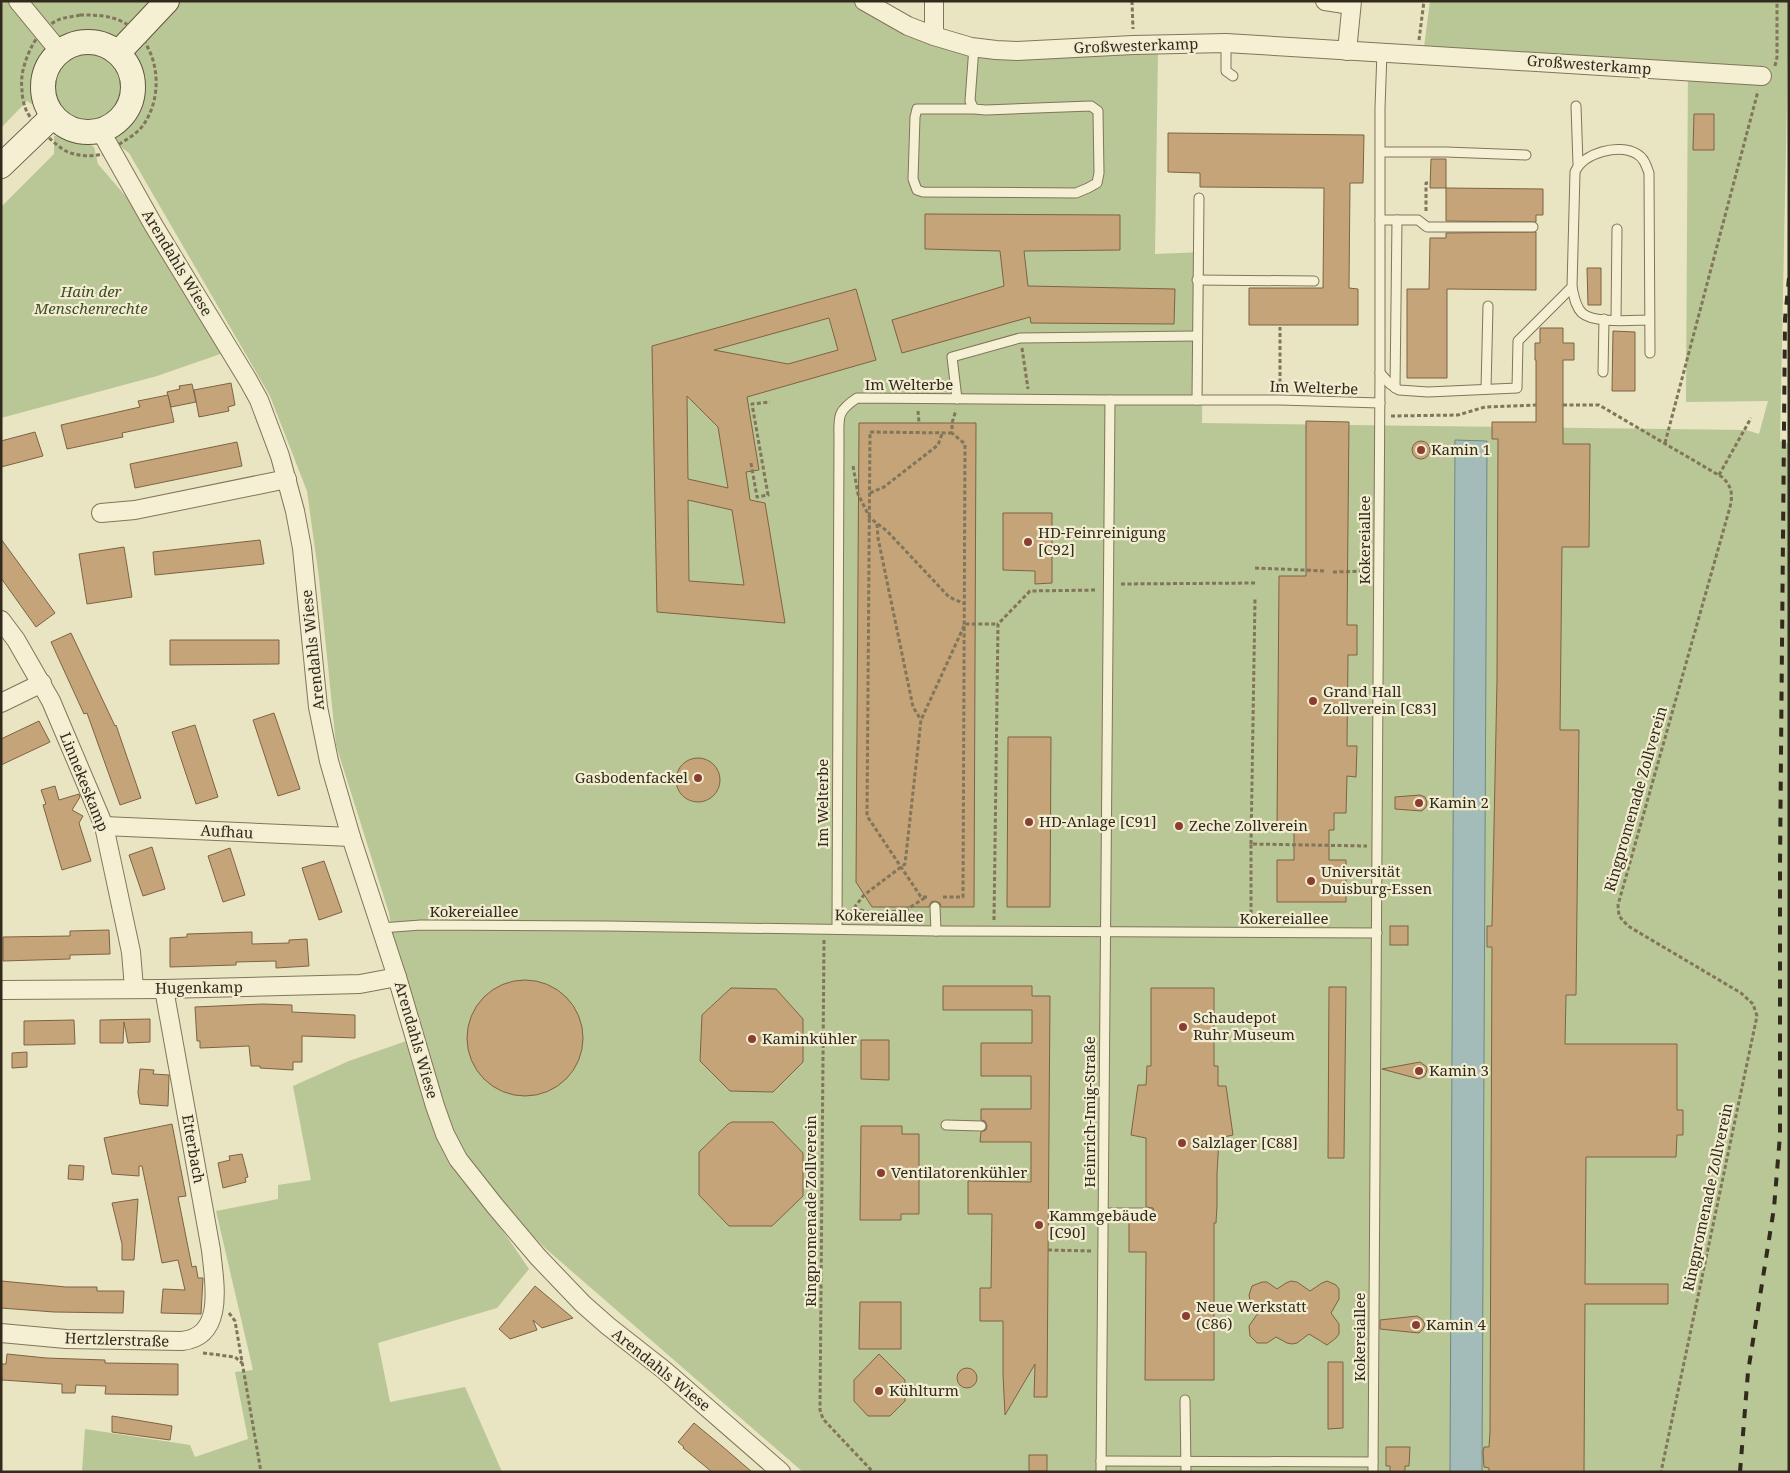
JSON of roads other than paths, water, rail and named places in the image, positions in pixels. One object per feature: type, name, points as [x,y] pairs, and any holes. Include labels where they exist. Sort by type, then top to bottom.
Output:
[{"type":"main road","points":[[118,53],[167,1]]},
{"type":"main road","points":[[89,43],[106,47],[118,53],[130,73],[132,91],[126,110],[106,140],[88,132],[73,130],[61,124],[47,122],[43,87],[47,68],[60,52],[74,45],[89,43]]},
{"type":"main road","points":[[1,166],[47,122]]},
{"type":"street","points":[[18,1],[60,52]]},
{"type":"street","name":"Großwesterkamp","points":[[864,1],[908,26],[934,36],[974,47],[1017,51],[1133,45],[1226,43],[1762,76]]},
{"type":"street","points":[[934,1],[934,36]]},
{"type":"street","points":[[1325,1],[1352,3],[1347,51]]},
{"type":"street","name":"Arendahls Wiese","points":[[106,140],[154,226],[248,380],[259,400],[273,435],[287,479],[302,548],[322,732],[351,837],[397,977],[445,1134],[458,1159],[538,1256],[583,1304],[664,1370],[781,1472]]},
{"type":"street","points":[[101,514],[135,510],[287,479]]},
{"type":"street","name":"Linnekeskamp","points":[[1,620],[16,640],[52,701],[104,826],[131,952],[134,988]]},
{"type":"street","points":[[1,703],[42,683]]},
{"type":"street","name":"Aufhau","points":[[104,826],[351,837]]},
{"type":"street","name":"Hugenkamp","points":[[1,990],[164,989],[360,984],[397,977]]},
{"type":"street","name":"Etterbach","points":[[164,989],[211,1250],[214,1309],[208,1327],[193,1340]]},
{"type":"street","name":"Hertzlerstraße","points":[[1,1333],[66,1339],[193,1340]]},
{"type":"lane","points":[[1226,43],[1226,71],[1233,76]]},
{"type":"lane","points":[[974,47],[970,101],[974,109]]},
{"type":"lane","name":"Im Welterbe","points":[[1380,416],[1382,52]]},
{"type":"lane","points":[[1091,106],[1098,111],[1099,173],[1097,183],[1076,193],[923,192],[917,190],[913,180],[915,117],[917,109],[974,109],[1091,106]]},
{"type":"lane","points":[[1576,106],[1578,164]]},
{"type":"lane","points":[[1649,320],[1594,319],[1583,314],[1576,304],[1572,287],[1574,172],[1578,164],[1586,158],[1613,149],[1628,150],[1637,154],[1645,160],[1649,173],[1650,353]]},
{"type":"lane","points":[[1381,152],[1526,155]]},
{"type":"lane","points":[[1197,400],[1198,198]]},
{"type":"lane","points":[[1380,220],[1418,220],[1427,227],[1533,227]]},
{"type":"lane","points":[[1396,388],[1397,220]]},
{"type":"lane","points":[[1616,320],[1617,229]]},
{"type":"lane","points":[[1197,280],[1314,281]]},
{"type":"lane","points":[[1380,373],[1399,390],[1428,392],[1517,388],[1518,341],[1572,287]]},
{"type":"lane","points":[[1486,389],[1488,306]]},
{"type":"lane","points":[[1603,372],[1604,319]]},
{"type":"lane","points":[[956,399],[952,357],[1020,338],[1197,336]]},
{"type":"lane","name":"Im Welterbe","points":[[836,929],[839,414],[847,405],[857,398],[1280,400],[1380,403]]},
{"type":"lane","name":"Heinrich-Imig-Straße","points":[[1101,1472],[1110,400]]},
{"type":"lane","name":"Kokereiallee","points":[[1373,1467],[1380,416]]},
{"type":"lane","points":[[936,907],[936,931]]},
{"type":"lane","name":"Kokereiallee","points":[[381,928],[421,925],[936,931],[1377,933]]},
{"type":"lane","points":[[946,1126],[981,1126]]},
{"type":"lane","points":[[1103,1213],[1149,1213]]},
{"type":"lane","points":[[1185,1400],[1186,1472]]},
{"type":"lane","points":[[1102,1461],[1185,1461],[1373,1467]]},
{"type":"water","points":[[1455,440],[1487,441],[1482,1472],[1450,1472]]},
{"type":"railway","points":[[1740,1472],[1748,1372],[1774,1208],[1780,1135],[1780,864],[1785,319],[1789,278]]},
{"type":"place","name":"Kamin 1","points":[[1421,450]]},
{"type":"place","name":"HD-Feinreinigung [C92]","points":[[1028,542]]},
{"type":"place","name":"Grand Hall Zollverein [C83]","points":[[1313,701]]},
{"type":"place","name":"Gasbodenfackel","points":[[698,778]]},
{"type":"place","name":"Kamin 2","points":[[1419,803]]},
{"type":"place","name":"HD-Anlage [C91]","points":[[1029,822]]},
{"type":"place","name":"Zeche Zollverein","points":[[1179,826]]},
{"type":"place","name":"Universität Duisburg-Essen","points":[[1311,881]]},
{"type":"place","name":"Schaudepot Ruhr Museum","points":[[1183,1027]]},
{"type":"place","name":"Kaminkühler","points":[[752,1039]]},
{"type":"place","name":"Kamin 3","points":[[1419,1071]]},
{"type":"place","name":"Salzlager [C88]","points":[[1182,1143]]},
{"type":"place","name":"Ventilatorenkühler","points":[[881,1173]]},
{"type":"place","name":"Kammgebäude [C90]","points":[[1039,1225]]},
{"type":"place","name":"Neue Werkstatt (C86)","points":[[1186,1316]]},
{"type":"place","name":"Kamin 4","points":[[1416,1325]]},
{"type":"place","name":"Kühlturm","points":[[879,1391]]},
{"type":"park label","name":"Hain der Menschenrechte","points":[[91,300]]}]
